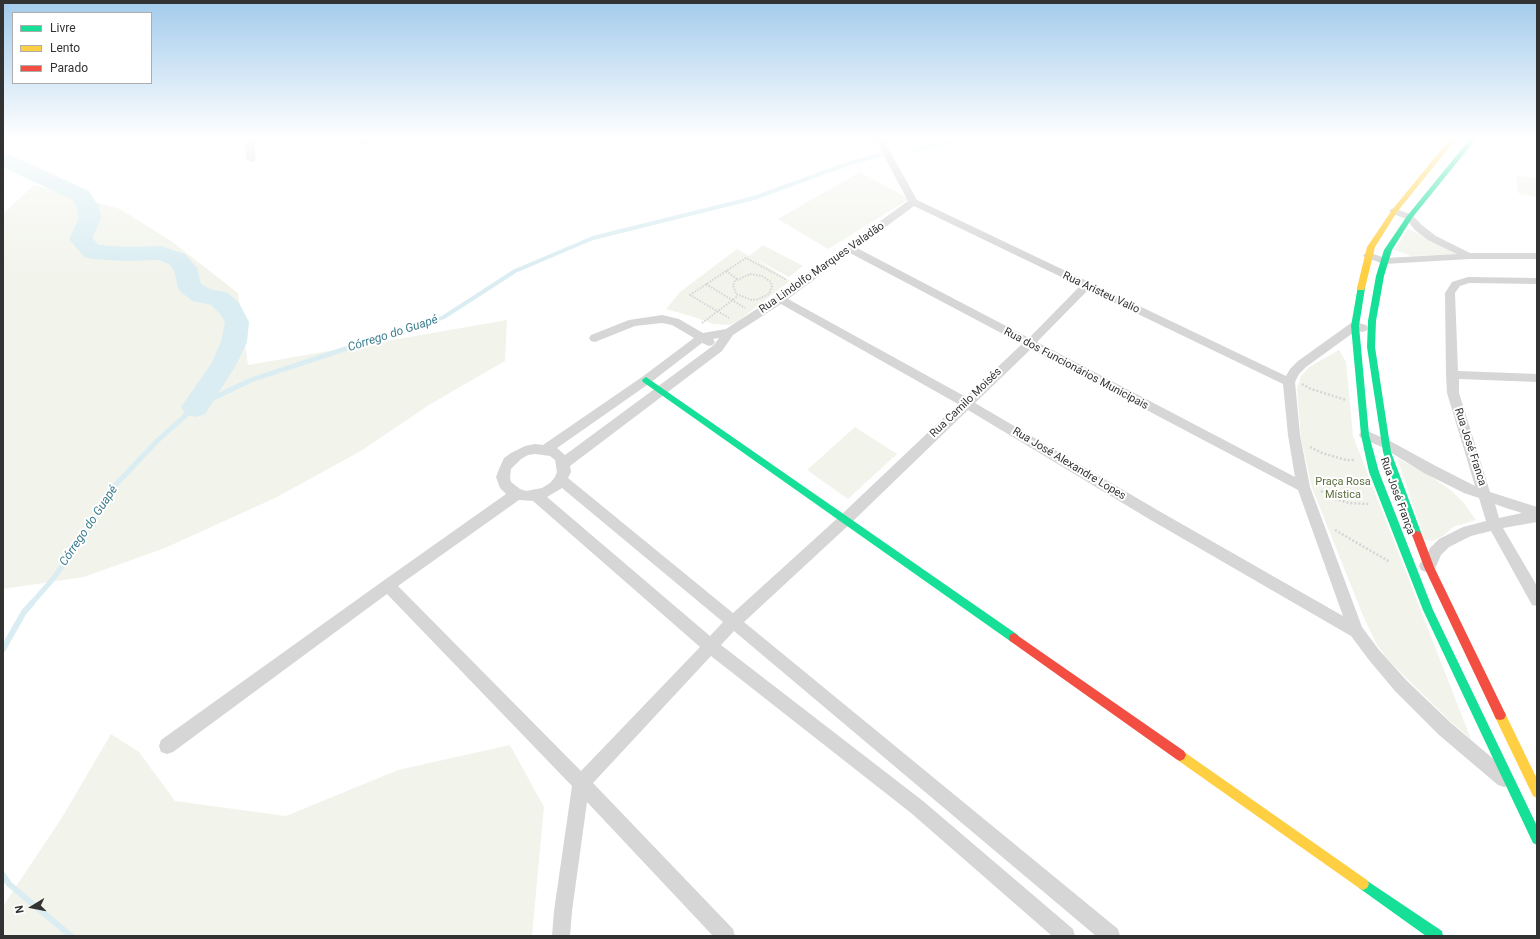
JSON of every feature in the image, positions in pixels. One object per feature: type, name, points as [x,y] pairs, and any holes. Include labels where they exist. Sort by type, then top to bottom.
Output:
[{"type":"main road","name":"Rua José França","points":[[1417,183],[1394,211],[1371,247],[1358,300],[1355,326],[1365,435],[1371,461],[1428,610],[1537,839]]},
{"type":"main road","name":"Rua José França","points":[[1437,183],[1409,217],[1388,250],[1379,283],[1371,347],[1387,452],[1429,567],[1537,791]]},
{"type":"main road","points":[[646,380],[1437,936]]},
{"type":"street","points":[[902,183],[913,202]]},
{"type":"street","name":"Rua Lindolfo Marques Valadão","points":[[702,337],[729,332],[780,299],[851,249],[913,202]]},
{"type":"street","name":"Rua Aristeu Valio","points":[[913,202],[1086,286],[1290,380]]},
{"type":"street","points":[[1394,211],[1409,217],[1419,228],[1432,238],[1470,256]]},
{"type":"street","name":"Rua dos Funcionários Municipais","points":[[851,249],[1029,344],[1302,481]]},
{"type":"street","points":[[1368,255],[1384,261],[1470,256],[1537,256]]},
{"type":"street","name":"Rua José Franca","points":[[1537,281],[1468,280],[1456,284],[1450,293],[1452,393],[1494,524],[1537,600]]},
{"type":"street","name":"Rua Camilo Moisés","points":[[581,783],[733,622],[846,520],[1029,344],[1086,286]]},
{"type":"street","name":"Rua José Alexandre Lopes","points":[[780,299],[966,403],[1154,515],[1356,631]]},
{"type":"street","points":[[595,338],[633,323],[662,319],[675,322],[718,348]]},
{"type":"street","points":[[1372,331],[1355,326],[1302,364],[1294,372],[1290,380],[1294,439],[1302,481],[1313,517],[1356,631],[1374,655],[1401,686],[1445,729],[1512,786],[1537,791]]},
{"type":"street","name":"Rua Lindolfo Marques Valadão","points":[[563,464],[663,391],[718,348],[729,332]]},
{"type":"street","points":[[545,450],[646,380],[702,337]]},
{"type":"street","points":[[1452,375],[1537,378]]},
{"type":"street","points":[[1365,435],[1386,444],[1429,468],[1485,496],[1537,512]]},
{"type":"street","points":[[535,449],[545,450],[557,455],[563,464],[564,472],[561,480],[555,487],[536,495],[526,496],[517,494],[510,490],[505,484],[503,477],[509,462],[525,451],[535,449]]},
{"type":"street","points":[[561,480],[1111,936]]},
{"type":"street","points":[[167,746],[388,585],[517,494]]},
{"type":"street","points":[[536,495],[710,646],[917,807],[1066,936]]},
{"type":"street","points":[[1410,565],[1429,567],[1436,552],[1444,543],[1468,530],[1537,516]]},
{"type":"street","points":[[388,585],[581,783],[726,936]]},
{"type":"street","points":[[561,936],[563,911],[581,783]]},
{"type":"path","points":[[733,319],[717,312],[690,295],[746,258],[798,286]]},
{"type":"path","points":[[726,272],[738,279]]},
{"type":"path","points":[[757,302],[769,294],[772,290],[771,282],[762,276],[750,274],[738,279],[733,285],[738,296],[752,300],[762,298]]},
{"type":"path","points":[[706,284],[747,310],[742,314]]},
{"type":"path","points":[[691,331],[738,296]]},
{"type":"path","points":[[1290,380],[1311,389],[1362,404]]},
{"type":"path","points":[[1294,439],[1322,453],[1346,460],[1371,461]]},
{"type":"path","points":[[1302,481],[1335,499],[1349,503],[1367,504],[1386,502]]},
{"type":"path","points":[[1313,517],[1389,562],[1410,565]]},
{"type":"green space","points":[[841,183],[880,183],[909,199],[828,249],[778,219]]},
{"type":"green space","points":[[1517,183],[1537,183],[1537,197],[1518,193]]},
{"type":"green space","points":[[34,185],[120,209],[171,241],[238,293],[248,365],[507,320],[505,361],[429,405],[361,451],[275,498],[165,548],[84,577],[3,589],[3,214]]},
{"type":"green space","points":[[1408,229],[1459,254],[1411,256],[1395,250]]},
{"type":"green space","points":[[763,245],[803,266],[789,277],[754,258],[790,281],[738,321],[730,325],[713,324],[666,309],[680,292],[737,249],[749,256]]},
{"type":"green space","name":"Praça Rosa Mística","points":[[1339,350],[1346,362],[1353,436],[1471,739],[1450,721],[1389,661],[1377,645],[1364,618],[1312,488],[1301,439],[1297,389],[1301,376],[1309,367]]},
{"type":"green space","points":[[855,427],[897,454],[848,499],[807,470]]},
{"type":"green space","points":[[1397,458],[1429,475],[1452,491],[1463,502],[1476,520],[1453,527],[1443,536],[1432,541],[1425,540]]},
{"type":"green space","points":[[111,734],[139,752],[175,801],[286,816],[398,770],[510,745],[544,807],[532,936],[3,936],[3,906],[61,819]]},
{"type":"waterway","points":[[53,183],[81,196],[88,207],[90,218],[80,239],[92,252],[126,254],[161,253],[177,259],[185,268],[190,288],[202,295],[219,299],[230,309],[237,322],[234,342],[222,367],[195,407]]},
{"type":"waterway","name":"Córrego do Guapé","points":[[363,343],[427,324],[444,317],[515,271],[593,238],[754,198],[796,183]]},
{"type":"waterway","name":"Córrego do Guapé","points":[[31,604],[53,579],[83,537],[108,493],[157,441],[195,407],[251,380],[366,342]]},
{"type":"waterway","name":"Córrego do Guapé","points":[[3,649],[24,612],[32,603]]},
{"type":"waterway","name":"Córrego do Guapé","points":[[3,875],[9,884],[71,936]]},
{"type":"traffic: fast","points":[[1417,535],[1387,452],[1371,347],[1372,321],[1380,276],[1388,250],[1409,217],[1437,183]]},
{"type":"traffic: fast","points":[[1361,288],[1355,326],[1365,435],[1374,472],[1428,610],[1537,839]]},
{"type":"traffic: fast","points":[[646,380],[1014,638]]},
{"type":"traffic: fast","points":[[1363,884],[1437,936]]},
{"type":"traffic: slow","points":[[1361,288],[1371,247],[1394,211],[1417,183]]},
{"type":"traffic: slow","points":[[1500,715],[1537,792]]},
{"type":"traffic: slow","points":[[1180,755],[1363,884]]},
{"type":"traffic: jam","points":[[1417,535],[1429,567],[1500,715]]},
{"type":"traffic: jam","points":[[1014,638],[1180,755]]}]
